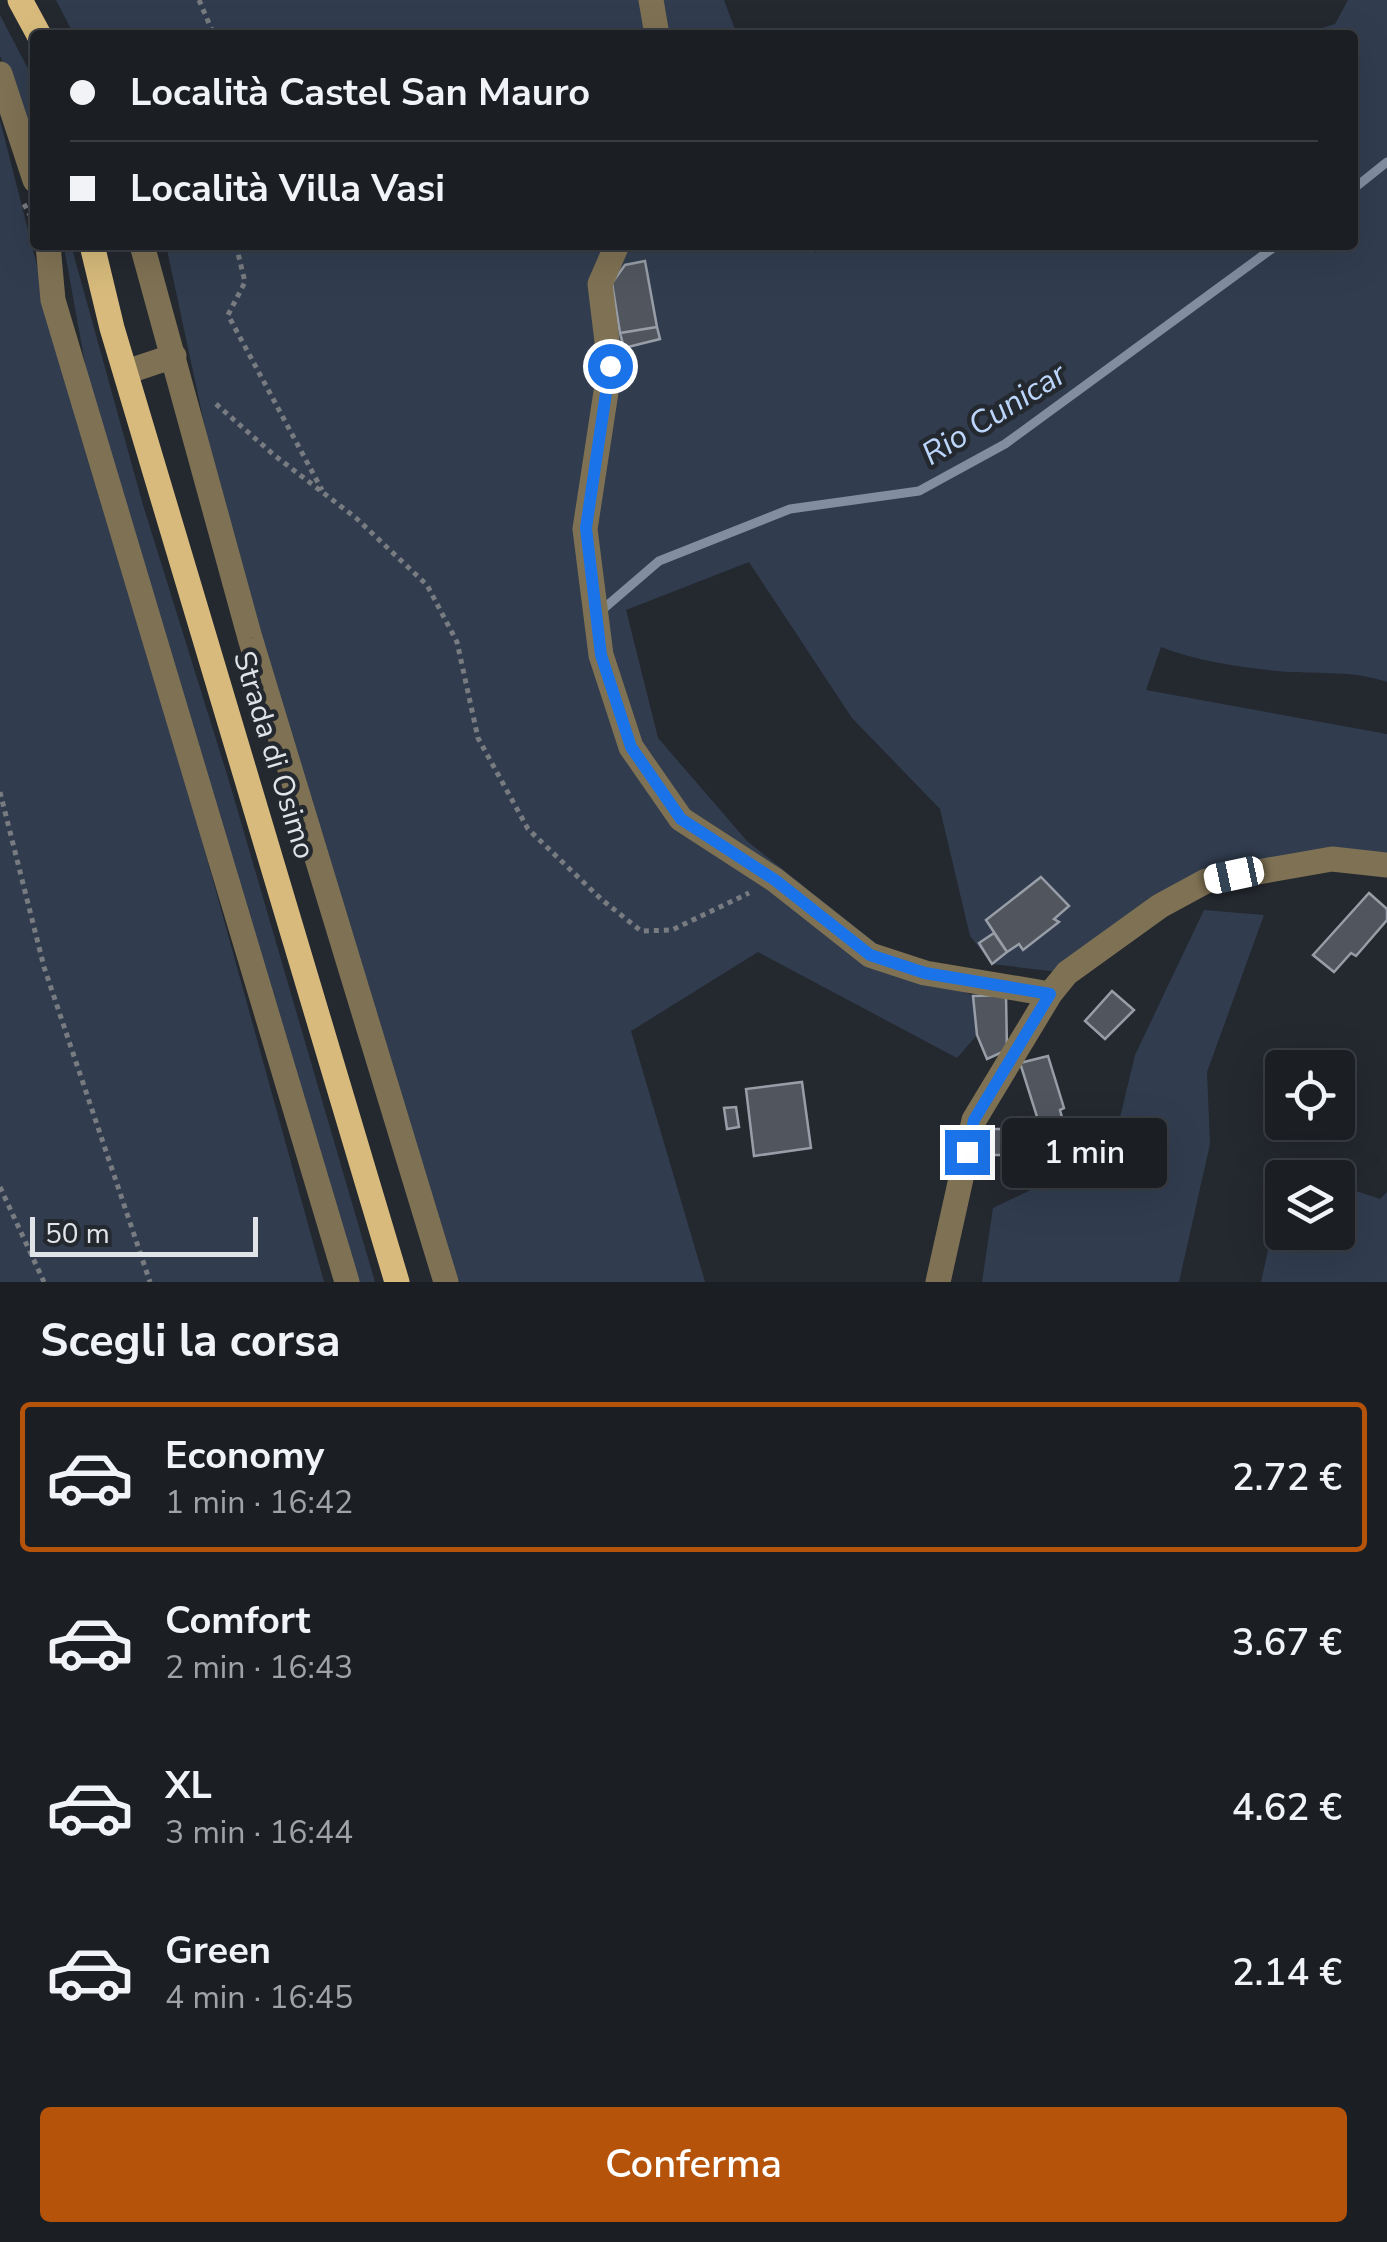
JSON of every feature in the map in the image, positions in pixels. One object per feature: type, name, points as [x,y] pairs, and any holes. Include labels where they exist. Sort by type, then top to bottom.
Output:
[{"type":"main road","points":[[20,0],[35,30]]},
{"type":"main road","name":"Strada di Osimo","points":[[93,250],[126,372],[398,1282]]},
{"type":"street","points":[[652,0],[656,30]]},
{"type":"street","points":[[0,74],[30,165]]},
{"type":"street","points":[[49,250],[54,300],[347,1282]]},
{"type":"street","points":[[143,250],[250,638],[446,1282]]},
{"type":"street","points":[[615,250],[600,284],[610,366],[586,528],[601,655],[631,747],[681,819],[775,880],[870,955],[925,973],[1050,994]]},
{"type":"street","points":[[126,372],[174,356]]},
{"type":"street","points":[[938,1282],[974,1120],[1050,994],[1082,962],[1160,906],[1206,881],[1332,859],[1387,865]]},
{"type":"path","points":[[200,0],[212,30]]},
{"type":"path","points":[[237,250],[246,282],[228,315],[323,492]]},
{"type":"path","points":[[207,394],[274,456],[356,518],[427,586],[457,642],[478,738],[528,829],[601,899],[641,931],[672,930],[775,880]]},
{"type":"path","points":[[0,792],[44,967],[150,1282]]},
{"type":"path","points":[[0,1187],[44,1282]]},
{"type":"shaded area","points":[[56,0],[724,0],[735,30],[71,30]]},
{"type":"shaded area","points":[[1348,0],[1387,0],[1387,682],[1346,674],[1233,665],[1161,647],[1146,690],[1387,734],[1387,865],[1206,881],[1067,973],[992,964],[970,936],[940,809],[852,718],[749,562],[626,610],[658,738],[747,841],[877,944],[973,996],[977,1035],[957,1058],[758,952],[631,1031],[705,1282],[446,1282],[250,638],[167,250],[1358,250],[1358,30],[1315,30],[1335,24]]},
{"type":"shaded area","points":[[0,15],[30,72],[30,131],[0,56]]},
{"type":"shaded area","points":[[0,120],[77,423],[201,837],[324,1282],[0,1282]]},
{"type":"shaded area","points":[[72,250],[143,505],[229,781],[375,1282],[357,1282],[91,396],[65,253]]},
{"type":"shaded area","points":[[1204,910],[1264,915],[1207,1072],[1210,1144],[1179,1282],[982,1282],[993,1208],[1112,1151],[1135,1055]]},
{"type":"shaded area","points":[[1355,1191],[1380,1199],[1387,1192],[1387,1282],[1261,1282],[1268,1250],[1355,1250]]},
{"type":"building","points":[[645,261],[657,327],[620,333],[612,283],[625,265]]},
{"type":"building","points":[[657,327],[660,339],[624,348],[620,333]]},
{"type":"building","points":[[1041,877],[1069,906],[1054,919],[1059,922],[1023,950],[1019,944],[1007,952],[986,920]]},
{"type":"building","points":[[1369,893],[1387,909],[1387,920],[1356,956],[1351,953],[1334,972],[1313,955]]},
{"type":"building","points":[[994,933],[1007,952],[992,964],[979,943]]},
{"type":"building","points":[[1112,991],[1134,1010],[1105,1039],[1085,1021]]},
{"type":"building","points":[[1006,995],[1007,1050],[987,1059],[977,1035],[973,996]]},
{"type":"building","points":[[1048,1056],[1064,1108],[1060,1110],[1066,1132],[1044,1139],[1020,1063]]},
{"type":"building","points":[[802,1082],[811,1148],[754,1156],[746,1089]]},
{"type":"building","points":[[736,1107],[739,1127],[727,1129],[724,1108]]},
{"type":"building","points":[[984,1129],[1014,1129],[1013,1155],[984,1155]]},
{"type":"waterway","name":"Rio Cunicar","points":[[1358,185],[1387,162]]},
{"type":"waterway","name":"Rio Cunicar","points":[[602,610],[659,561],[790,509],[919,491],[1005,444],[1270,250]]},
{"type":"route","points":[[610,366],[586,528],[601,655],[631,747],[681,819],[775,880],[870,955],[925,973],[1050,994],[974,1120],[967,1152]]}]
